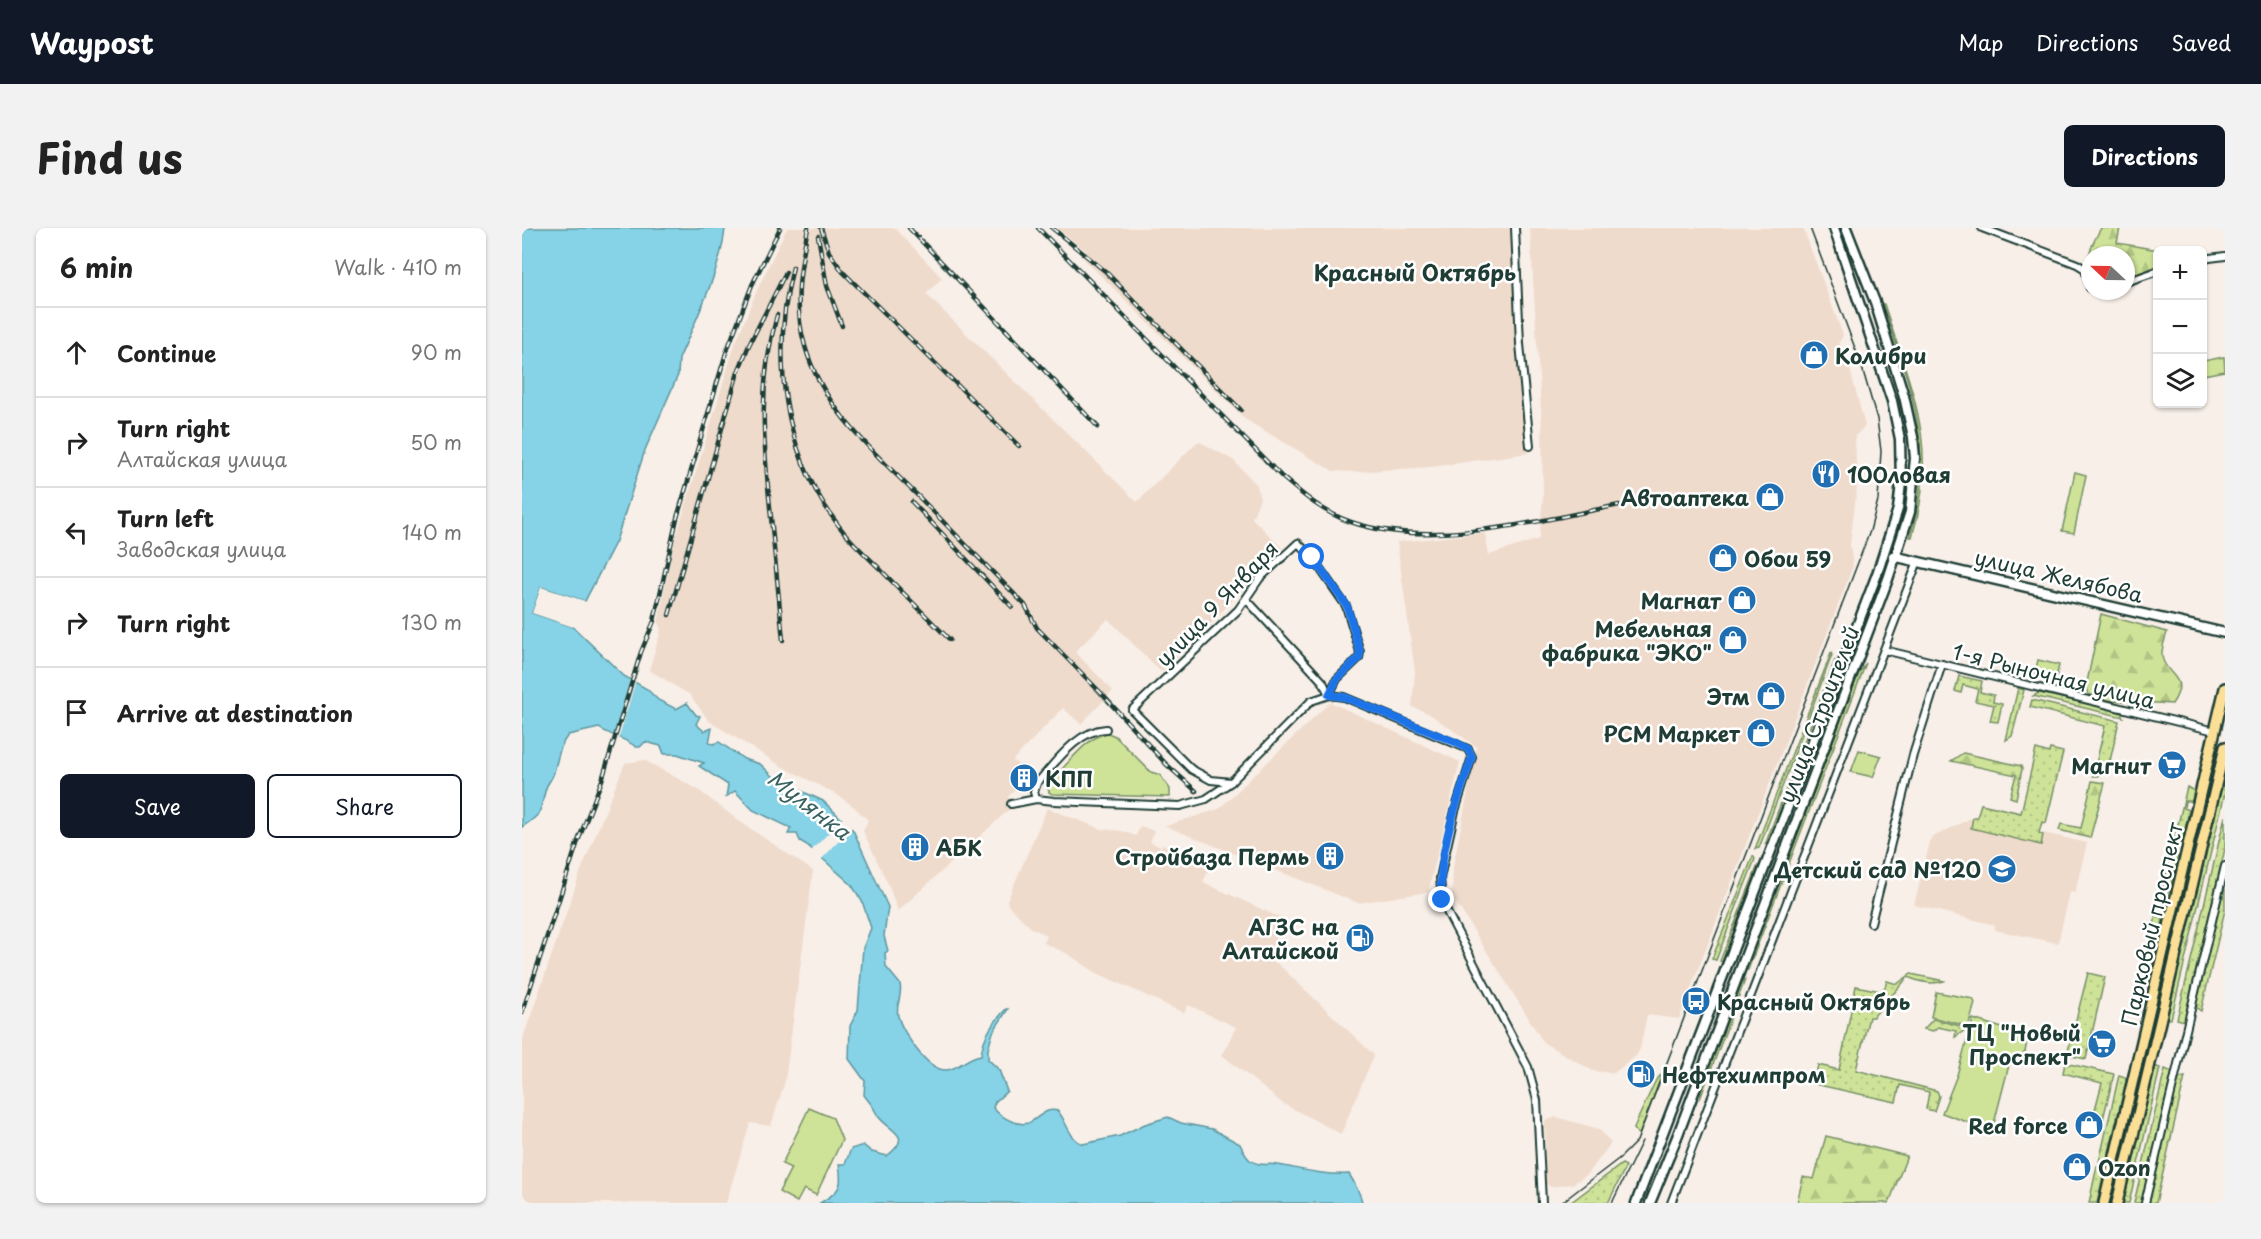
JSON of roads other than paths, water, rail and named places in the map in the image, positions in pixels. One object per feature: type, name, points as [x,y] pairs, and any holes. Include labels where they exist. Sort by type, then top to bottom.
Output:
[{"type":"main road","name":"улица Строителей","points":[[1636,1203],[1884,556],[1898,509],[1901,483],[1900,439],[1892,400],[1834,228]]},
{"type":"main road","name":"улица Строителей","points":[[1650,1203],[1897,556],[1910,512],[1915,458],[1907,406],[1875,302],[1846,228]]},
{"type":"main road","name":"улица Желябова","points":[[1884,556],[1897,556],[2225,633]]},
{"type":"main road","name":"Парковый проспект","points":[[2104,1203],[2225,688]]},
{"type":"main road","name":"Парковый проспект","points":[[2117,1203],[2225,747]]},
{"type":"street","points":[[1515,228],[1520,344],[1530,446]]},
{"type":"street","points":[[1982,228],[2081,266]]},
{"type":"street","points":[[2207,258],[2225,256]]},
{"type":"street","points":[[2135,279],[2153,272]]},
{"type":"street","name":"улица 9 Января","points":[[1231,782],[1211,780],[1191,769],[1132,710],[1238,610],[1260,578],[1298,543],[1312,557],[1347,606],[1360,655],[1337,679],[1329,695]]},
{"type":"street","points":[[1671,1203],[1918,561]]},
{"type":"street","points":[[1246,599],[1323,681],[1329,695]]},
{"type":"street","name":"1-я Рыночная улица","points":[[1884,650],[2215,731]]},
{"type":"street","points":[[1871,923],[1912,756],[1942,664]]},
{"type":"street","points":[[1011,804],[1036,799],[1180,806],[1206,799],[1231,782],[1311,701],[1329,695],[1344,697],[1468,749],[1472,757],[1455,811],[1440,885],[1447,912],[1528,1067],[1537,1100],[1542,1203]]},
{"type":"street","points":[[1036,799],[1034,792],[1037,783],[1079,738],[1088,733],[1106,729]]},
{"type":"street","points":[[2145,1203],[2225,866]]},
{"type":"water","name":"Мулянка","points":[[522,228],[725,228],[719,260],[700,312],[679,359],[678,375],[645,450],[616,541],[585,601],[541,587],[532,613],[573,627],[624,676],[647,689],[658,700],[676,709],[687,703],[696,715],[700,716],[696,724],[704,731],[712,728],[709,743],[719,742],[744,759],[760,764],[775,778],[823,801],[853,830],[888,907],[884,936],[888,951],[885,953],[886,967],[900,984],[898,1016],[917,1050],[932,1065],[940,1069],[947,1070],[956,1067],[981,1055],[989,1030],[1001,1014],[1008,1009],[993,1032],[988,1049],[988,1059],[999,1070],[1007,1091],[995,1102],[993,1108],[1001,1115],[1022,1124],[1032,1121],[1047,1111],[1058,1111],[1074,1138],[1083,1144],[1120,1136],[1145,1124],[1168,1117],[1181,1123],[1212,1129],[1240,1144],[1248,1158],[1257,1163],[1322,1173],[1349,1174],[1362,1203],[820,1203],[838,1188],[841,1178],[839,1164],[845,1164],[851,1149],[863,1145],[872,1152],[887,1156],[899,1143],[897,1134],[878,1116],[864,1095],[865,1081],[849,1059],[850,1026],[858,1010],[863,948],[871,928],[862,901],[851,884],[800,841],[797,834],[788,834],[791,828],[753,810],[735,791],[726,797],[728,785],[699,766],[704,763],[677,754],[664,754],[661,746],[645,742],[640,747],[636,747],[599,728],[568,735],[562,745],[540,811],[522,827]]},
{"type":"tram line","points":[[1561,1203],[1621,1157],[1637,1141],[1870,531],[1878,500],[1881,451],[1877,419],[1861,364],[1810,228]]},
{"type":"tram line","points":[[1612,1203],[1642,1141]]},
{"type":"railway","points":[[522,1013],[578,841],[602,780],[641,652],[654,621],[677,518],[726,353],[752,285],[780,228]]},
{"type":"railway","points":[[808,228],[799,287],[801,331],[813,368],[837,409],[868,446],[1025,605],[1037,628],[1166,764],[1196,791]]},
{"type":"railway","points":[[821,228],[829,252],[843,272],[1019,446]]},
{"type":"railway","points":[[909,228],[1098,427]]},
{"type":"railway","points":[[1038,228],[1282,477],[1314,503],[1332,514],[1351,522],[1382,530],[1449,533],[1520,525],[1619,505]]},
{"type":"railway","points":[[1052,228],[1105,271],[1241,410]]},
{"type":"railway","points":[[818,236],[827,286],[842,326]]},
{"type":"railway","points":[[793,267],[786,301],[783,369],[786,402],[805,467],[820,497],[844,532],[950,640]]},
{"type":"railway","points":[[669,615],[738,372],[786,272]]},
{"type":"railway","points":[[777,315],[767,364],[764,434],[783,640]]},
{"type":"railway","points":[[912,502],[1012,607]]},
{"type":"place","name":"Колибри","points":[[1814,355]]},
{"type":"place","name":"100ловая","points":[[1826,474]]},
{"type":"place","name":"Автоаптека","points":[[1770,497]]},
{"type":"place","name":"Обои 59","points":[[1723,558]]},
{"type":"place","name":"Магнат","points":[[1742,600]]},
{"type":"place","name":"Мебельная фабрика \"ЭКО\"","points":[[1733,640]]},
{"type":"place","name":"Этм","points":[[1771,696]]},
{"type":"place","name":"РСМ Маркет","points":[[1761,733]]},
{"type":"place","name":"Магнит","points":[[2172,765]]},
{"type":"place","name":"КПП","points":[[1024,778]]},
{"type":"place","name":"АБК","points":[[915,847]]},
{"type":"place","name":"Стройбаза Пермь","points":[[1330,856]]},
{"type":"place","name":"Детский сад №120","points":[[2002,869]]},
{"type":"place","name":"АГЗС на Алтайской","points":[[1360,938]]},
{"type":"place","name":"Красный Октябрь","points":[[1696,1001]]},
{"type":"place","name":"ТЦ \"Новый Проспект\"","points":[[2102,1044]]},
{"type":"place","name":"Нефтехимпром","points":[[1641,1074]]},
{"type":"place","name":"Red force","points":[[2089,1125]]},
{"type":"place","name":"Ozon","points":[[2077,1167]]},
{"type":"district","name":"Красный Октябрь","points":[[1415,271]]}]
